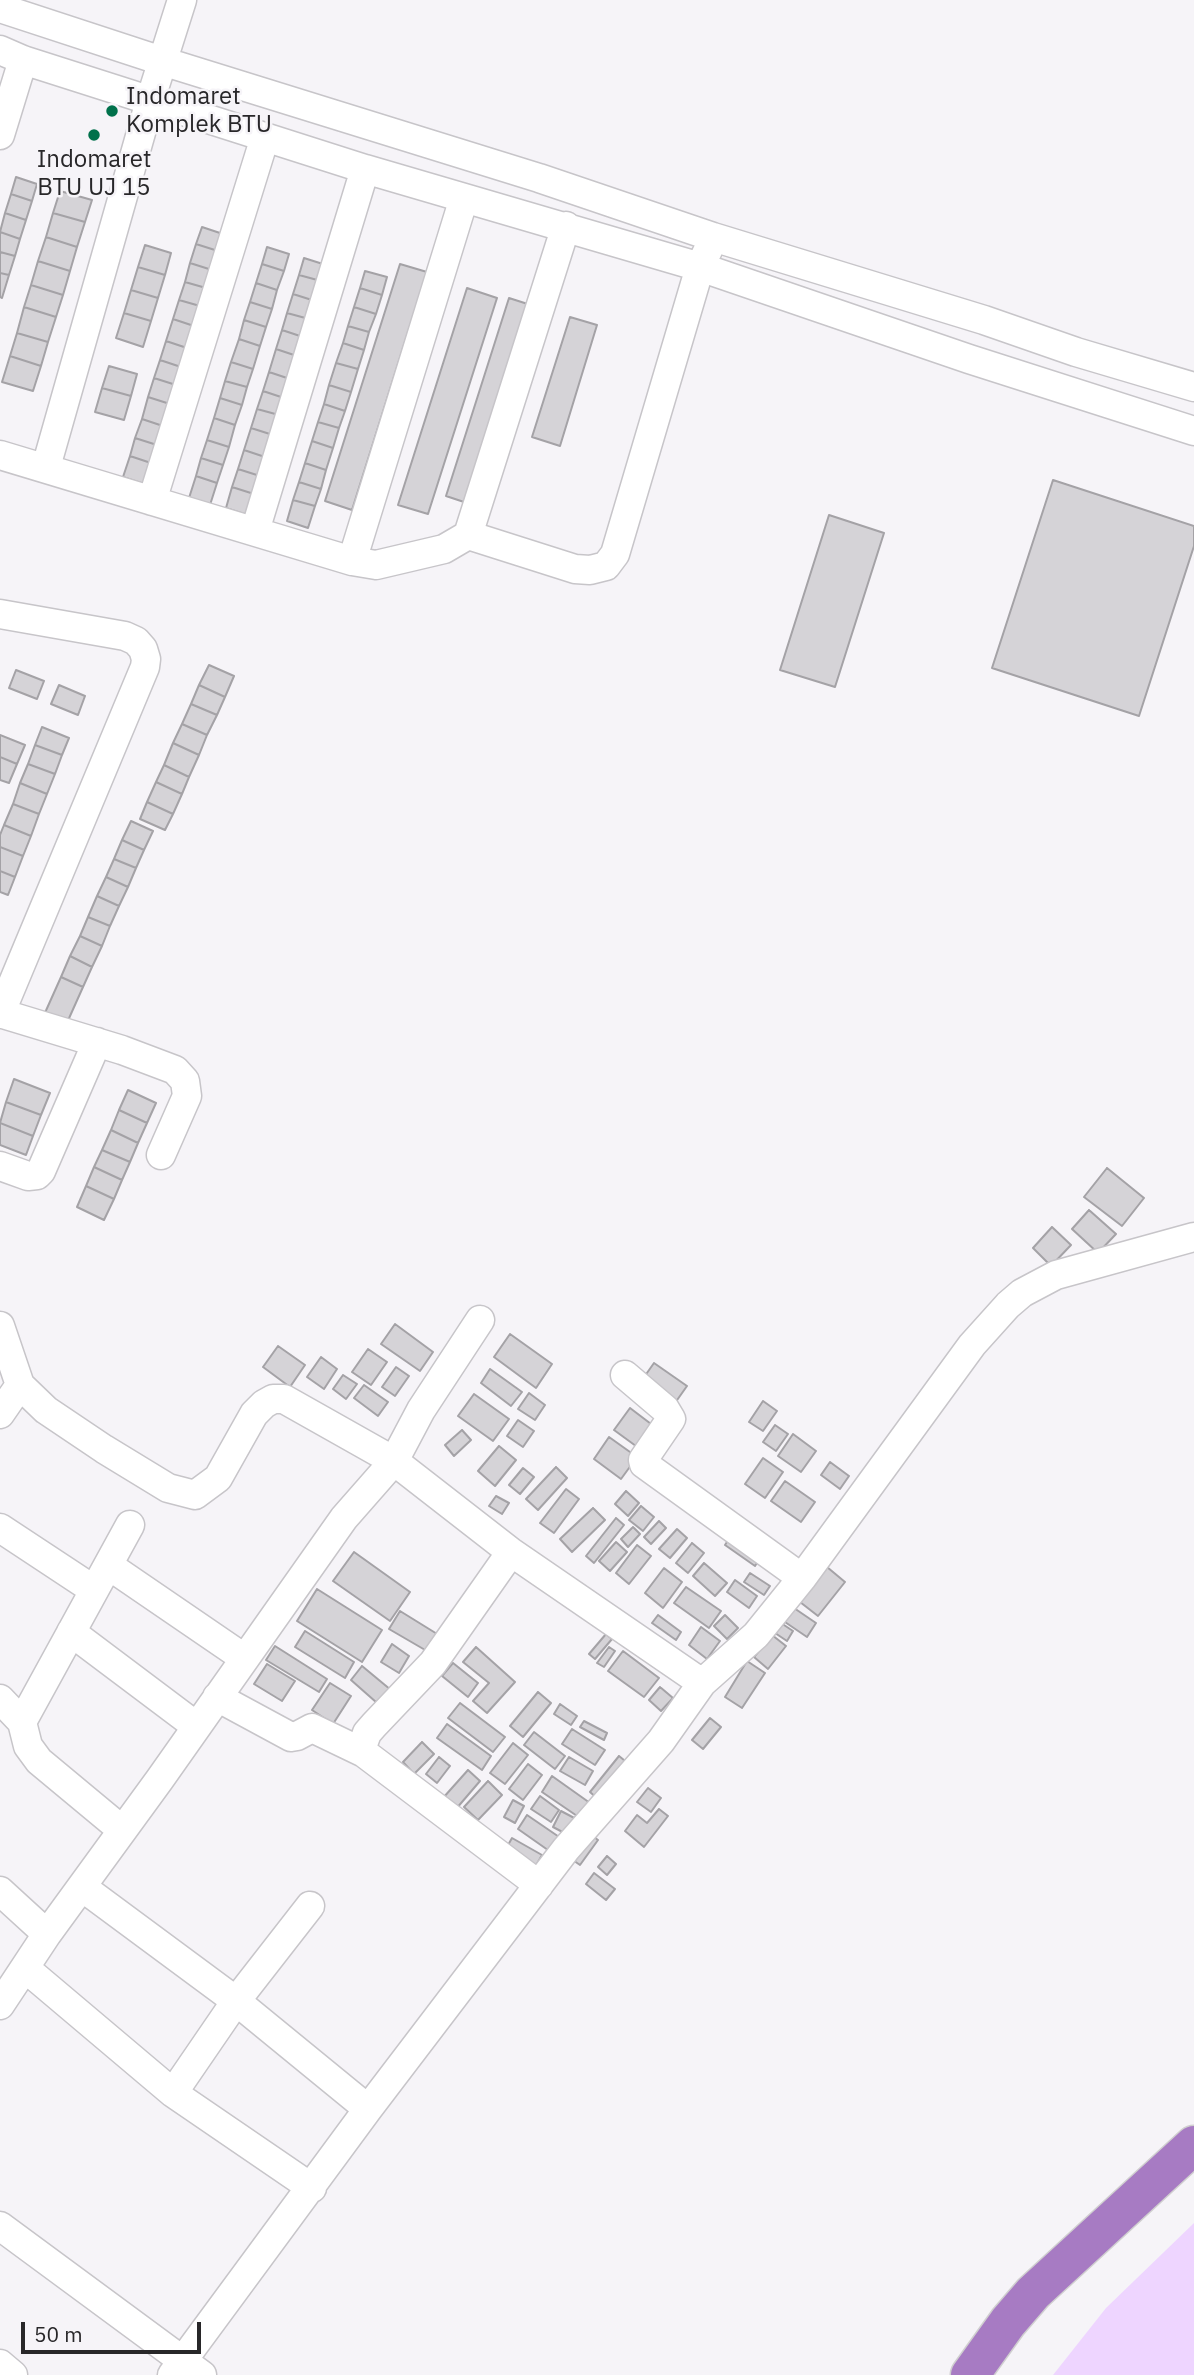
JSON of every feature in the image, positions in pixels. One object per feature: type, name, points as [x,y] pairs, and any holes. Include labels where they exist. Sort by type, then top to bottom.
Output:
[{"type":"highway","points":[[970,2375],[1008,2322],[1033,2293],[1194,2145]]},
{"type":"street","points":[[46,467],[150,101],[182,0]]},
{"type":"street","points":[[0,8],[38,9],[162,61],[539,178],[713,237],[984,320],[1076,352],[1194,387]]},
{"type":"street","points":[[0,135],[12,55],[365,169],[700,267],[970,359],[1194,431]]},
{"type":"street","points":[[152,501],[265,137]]},
{"type":"street","points":[[255,531],[365,169]]},
{"type":"street","points":[[525,215],[539,178]]},
{"type":"street","points":[[352,561],[464,198]]},
{"type":"street","points":[[0,455],[352,561],[376,565],[407,560],[444,549],[468,536],[566,226]]},
{"type":"street","points":[[468,536],[575,569],[590,570],[606,566],[615,554],[700,267],[713,237]]},
{"type":"street","points":[[0,614],[125,636],[136,641],[143,649],[146,659],[145,667],[0,1013],[97,1042],[175,1070],[185,1081],[187,1096],[160,1155]]},
{"type":"street","points":[[0,1166],[27,1176],[37,1175],[41,1171],[97,1042]]},
{"type":"street","points":[[0,2227],[186,2370],[368,2109],[566,1849],[661,1741],[702,1683],[756,1635],[802,1578],[972,1345],[1022,1293],[1056,1275],[1194,1237]]},
{"type":"street","points":[[0,2005],[47,1934],[344,1518],[394,1461],[421,1410],[481,1320]]},
{"type":"street","points":[[0,1326],[20,1385],[46,1410],[167,1488],[195,1495],[218,1478],[254,1414],[273,1399],[284,1399],[394,1461],[511,1552],[702,1683]]},
{"type":"street","points":[[625,1375],[665,1409],[671,1419],[643,1460],[644,1464],[802,1578]]},
{"type":"street","points":[[0,1414],[20,1385]]},
{"type":"street","points":[[22,1722],[130,1525]]},
{"type":"street","points":[[0,1528],[94,1590]]},
{"type":"street","points":[[364,1753],[362,1747],[368,1733],[433,1663],[511,1552]]},
{"type":"street","points":[[108,1565],[244,1658]]},
{"type":"street","points":[[71,1632],[197,1726]]},
{"type":"street","points":[[217,1697],[291,1737],[312,1728],[364,1753],[539,1885]]},
{"type":"street","points":[[0,1699],[22,1722],[28,1746],[39,1761],[122,1830]]},
{"type":"street","points":[[82,1887],[236,2001],[368,2109]]},
{"type":"street","points":[[0,1891],[47,1934]]},
{"type":"street","points":[[173,2093],[236,2001],[310,1906]]},
{"type":"street","points":[[25,1968],[173,2093],[312,2188]]},
{"type":"street","points":[[0,2364],[13,2375]]},
{"type":"shaded area","points":[[1194,2223],[1194,2375],[1053,2375],[1106,2308]]},
{"type":"building","points":[[16,177],[37,184],[32,201],[11,194]]},
{"type":"building","points":[[60,191],[92,200],[85,222],[53,213]]},
{"type":"building","points":[[11,194],[32,201],[26,220],[5,213]]},
{"type":"building","points":[[5,213],[26,220],[20,239],[0,232]]},
{"type":"building","points":[[53,213],[85,222],[77,247],[46,237]]},
{"type":"building","points":[[202,227],[223,234],[218,251],[196,244]]},
{"type":"building","points":[[0,232],[20,239],[15,256],[0,252]]},
{"type":"building","points":[[46,237],[77,247],[70,271],[38,261]]},
{"type":"building","points":[[196,244],[218,251],[212,270],[190,263]]},
{"type":"building","points":[[145,245],[171,253],[165,275],[138,267]]},
{"type":"building","points":[[267,247],[289,254],[284,271],[262,264]]},
{"type":"building","points":[[0,252],[15,256],[9,275],[0,273]]},
{"type":"building","points":[[304,258],[326,265],[321,281],[299,275]]},
{"type":"building","points":[[38,261],[70,271],[63,295],[31,285]]},
{"type":"building","points":[[190,263],[212,270],[206,288],[185,282]]},
{"type":"building","points":[[262,264],[284,271],[277,290],[256,283]]},
{"type":"building","points":[[400,264],[427,272],[352,510],[325,501]]},
{"type":"building","points":[[138,267],[165,275],[158,298],[131,290]]},
{"type":"building","points":[[365,271],[387,277],[382,295],[360,288]]},
{"type":"building","points":[[0,273],[9,275],[2,298],[0,297]]},
{"type":"building","points":[[299,275],[321,281],[315,301],[293,294]]},
{"type":"building","points":[[185,282],[206,288],[200,306],[179,300]]},
{"type":"building","points":[[256,283],[277,290],[272,309],[250,302]]},
{"type":"building","points":[[31,285],[63,295],[56,317],[24,307]]},
{"type":"building","points":[[360,288],[382,295],[376,314],[354,307]]},
{"type":"building","points":[[467,288],[497,298],[428,514],[398,505]]},
{"type":"building","points":[[131,290],[158,298],[151,321],[124,313]]},
{"type":"building","points":[[293,294],[315,301],[309,319],[287,313]]},
{"type":"building","points":[[509,298],[537,307],[473,505],[446,496]]},
{"type":"building","points":[[179,300],[200,306],[194,326],[173,319]]},
{"type":"building","points":[[250,302],[272,309],[266,327],[244,320]]},
{"type":"building","points":[[24,307],[56,317],[48,342],[17,333]]},
{"type":"building","points":[[354,307],[376,314],[369,332],[348,326]]},
{"type":"building","points":[[124,313],[151,321],[143,347],[116,338]]},
{"type":"building","points":[[287,313],[309,319],[303,337],[282,330]]},
{"type":"building","points":[[570,317],[597,325],[560,446],[532,437]]},
{"type":"building","points":[[173,319],[194,326],[187,348],[166,341]]},
{"type":"building","points":[[244,320],[266,327],[260,346],[239,339]]},
{"type":"building","points":[[348,326],[369,332],[364,350],[343,343]]},
{"type":"building","points":[[282,330],[303,337],[297,356],[276,349]]},
{"type":"building","points":[[17,333],[48,342],[41,366],[10,356]]},
{"type":"building","points":[[239,339],[260,346],[253,369],[231,362]]},
{"type":"building","points":[[166,341],[187,348],[181,367],[160,360]]},
{"type":"building","points":[[343,343],[364,350],[358,369],[336,363]]},
{"type":"building","points":[[276,349],[297,356],[290,379],[269,372]]},
{"type":"building","points":[[10,356],[41,366],[33,391],[2,382]]},
{"type":"building","points":[[160,360],[181,367],[176,385],[154,378]]},
{"type":"building","points":[[231,362],[253,369],[247,387],[225,381]]},
{"type":"building","points":[[336,363],[358,369],[351,392],[329,385]]},
{"type":"building","points":[[109,366],[137,374],[131,396],[102,388]]},
{"type":"building","points":[[269,372],[290,379],[284,398],[263,391]]},
{"type":"building","points":[[154,378],[176,385],[170,404],[148,397]]},
{"type":"building","points":[[225,381],[247,387],[242,405],[220,398]]},
{"type":"building","points":[[329,385],[351,392],[345,411],[324,404]]},
{"type":"building","points":[[102,388],[131,396],[124,420],[95,412]]},
{"type":"building","points":[[263,391],[284,398],[279,415],[257,409]]},
{"type":"building","points":[[148,397],[170,404],[163,426],[142,419]]},
{"type":"building","points":[[220,398],[242,405],[235,425],[214,418]]},
{"type":"building","points":[[324,404],[345,411],[339,428],[318,422]]},
{"type":"building","points":[[257,409],[279,415],[273,435],[251,428]]},
{"type":"building","points":[[214,418],[235,425],[229,447],[207,440]]},
{"type":"building","points":[[142,419],[163,426],[157,445],[135,438]]},
{"type":"building","points":[[318,422],[339,428],[333,448],[312,441]]},
{"type":"building","points":[[251,428],[273,435],[265,457],[244,450]]},
{"type":"building","points":[[135,438],[157,445],[151,463],[130,456]]},
{"type":"building","points":[[207,440],[229,447],[223,465],[201,458]]},
{"type":"building","points":[[312,441],[333,448],[326,470],[305,463]]},
{"type":"building","points":[[244,450],[265,457],[260,476],[238,469]]},
{"type":"building","points":[[130,456],[151,463],[144,484],[123,477]]},
{"type":"building","points":[[201,458],[223,465],[217,483],[196,476]]},
{"type":"building","points":[[305,463],[326,470],[321,489],[299,482]]},
{"type":"building","points":[[238,469],[260,476],[254,494],[232,487]]},
{"type":"building","points":[[196,476],[217,483],[210,505],[189,498]]},
{"type":"building","points":[[1053,480],[1194,526],[1194,546],[1139,716],[992,668]]},
{"type":"building","points":[[299,482],[321,489],[315,506],[293,500]]},
{"type":"building","points":[[232,487],[254,494],[247,515],[226,508]]},
{"type":"building","points":[[293,500],[315,506],[308,528],[287,521]]},
{"type":"building","points":[[829,515],[884,533],[835,687],[780,670]]},
{"type":"building","points":[[209,665],[234,676],[225,697],[199,685]]},
{"type":"building","points":[[16,670],[44,681],[37,699],[9,688]]},
{"type":"building","points":[[59,685],[85,696],[78,715],[51,704]]},
{"type":"building","points":[[199,685],[225,697],[217,715],[191,704]]},
{"type":"building","points":[[191,704],[217,715],[207,735],[182,724]]},
{"type":"building","points":[[182,724],[207,735],[199,755],[173,743]]},
{"type":"building","points":[[42,727],[69,738],[62,755],[35,745]]},
{"type":"building","points":[[0,735],[25,745],[17,764],[0,757]]},
{"type":"building","points":[[173,743],[199,755],[189,777],[164,765]]},
{"type":"building","points":[[35,745],[62,755],[55,774],[28,764]]},
{"type":"building","points":[[0,757],[17,764],[9,783],[0,780]]},
{"type":"building","points":[[28,764],[55,774],[47,794],[20,783]]},
{"type":"building","points":[[164,765],[189,777],[182,794],[156,782]]},
{"type":"building","points":[[156,782],[182,794],[173,814],[147,802]]},
{"type":"building","points":[[20,783],[47,794],[39,814],[13,804]]},
{"type":"building","points":[[147,802],[173,814],[165,830],[140,819]]},
{"type":"building","points":[[13,804],[39,814],[31,836],[4,825]]},
{"type":"building","points":[[131,821],[153,831],[144,850],[122,840]]},
{"type":"building","points":[[4,825],[31,836],[23,856],[0,847],[0,835]]},
{"type":"building","points":[[122,840],[144,850],[136,868],[114,859]]},
{"type":"building","points":[[0,847],[23,856],[15,877],[0,871]]},
{"type":"building","points":[[114,859],[136,868],[128,887],[106,877]]},
{"type":"building","points":[[0,871],[15,877],[8,895],[0,892]]},
{"type":"building","points":[[106,877],[128,887],[119,906],[97,896]]},
{"type":"building","points":[[97,896],[119,906],[110,926],[88,917]]},
{"type":"building","points":[[88,917],[110,926],[102,946],[80,936]]},
{"type":"building","points":[[80,936],[102,946],[92,967],[70,956]]},
{"type":"building","points":[[70,956],[92,967],[83,987],[61,977]]},
{"type":"building","points":[[61,977],[83,987],[66,1025],[44,1015]]},
{"type":"building","points":[[14,1079],[50,1093],[41,1115],[6,1102]]},
{"type":"building","points":[[128,1090],[156,1103],[147,1123],[119,1110]]},
{"type":"building","points":[[6,1102],[41,1115],[33,1136],[0,1123]]},
{"type":"building","points":[[119,1110],[147,1123],[138,1143],[111,1130]]},
{"type":"building","points":[[0,1123],[33,1136],[26,1155],[0,1145]]},
{"type":"building","points":[[111,1130],[138,1143],[130,1162],[102,1150]]},
{"type":"building","points":[[102,1150],[130,1162],[122,1180],[94,1167]]},
{"type":"building","points":[[94,1167],[122,1180],[114,1199],[86,1186]]},
{"type":"building","points":[[1107,1168],[1144,1198],[1122,1226],[1084,1197]]},
{"type":"building","points":[[86,1186],[114,1199],[104,1220],[77,1207]]},
{"type":"building","points":[[1089,1210],[1116,1234],[1098,1253],[1072,1229]]},
{"type":"building","points":[[1052,1227],[1071,1245],[1051,1266],[1033,1248]]},
{"type":"building","points":[[395,1324],[433,1352],[420,1371],[381,1344]]},
{"type":"building","points":[[510,1334],[552,1364],[536,1388],[494,1357]]},
{"type":"building","points":[[278,1346],[305,1365],[290,1387],[263,1367]]},
{"type":"building","points":[[368,1349],[387,1362],[371,1385],[352,1372]]},
{"type":"building","points":[[321,1357],[337,1369],[324,1389],[307,1377]]},
{"type":"building","points":[[654,1363],[687,1386],[675,1403],[642,1380]]},
{"type":"building","points":[[396,1367],[409,1376],[395,1396],[382,1387]]},
{"type":"building","points":[[490,1369],[522,1392],[511,1406],[481,1383]]},
{"type":"building","points":[[343,1375],[357,1384],[346,1399],[333,1389]]},
{"type":"building","points":[[364,1385],[388,1402],[378,1416],[354,1398]]},
{"type":"building","points":[[529,1393],[545,1405],[535,1420],[518,1409]]},
{"type":"building","points":[[474,1394],[509,1419],[493,1441],[458,1416]]},
{"type":"building","points":[[763,1401],[777,1411],[763,1431],[749,1422]]},
{"type":"building","points":[[630,1408],[655,1427],[640,1449],[614,1430]]},
{"type":"building","points":[[518,1420],[534,1431],[523,1447],[507,1436]]},
{"type":"building","points":[[775,1425],[788,1434],[776,1451],[763,1442]]},
{"type":"building","points":[[462,1430],[471,1440],[454,1456],[445,1445]]},
{"type":"building","points":[[793,1434],[816,1451],[801,1472],[778,1456]]},
{"type":"building","points":[[609,1437],[637,1457],[621,1479],[594,1459]]},
{"type":"building","points":[[499,1446],[516,1460],[495,1486],[478,1471]]},
{"type":"building","points":[[763,1458],[783,1472],[765,1498],[745,1484]]},
{"type":"building","points":[[830,1462],[849,1476],[840,1489],[821,1475]]},
{"type":"building","points":[[556,1467],[567,1478],[538,1510],[526,1499]]},
{"type":"building","points":[[523,1468],[534,1477],[520,1494],[509,1485]]},
{"type":"building","points":[[785,1481],[815,1502],[801,1522],[771,1501]]},
{"type":"building","points":[[566,1489],[579,1499],[554,1533],[540,1523]]},
{"type":"building","points":[[626,1491],[639,1503],[628,1516],[615,1504]]},
{"type":"building","points":[[496,1496],[509,1503],[502,1514],[489,1506]]},
{"type":"building","points":[[641,1506],[654,1517],[643,1531],[629,1520]]},
{"type":"building","points":[[593,1508],[605,1520],[572,1552],[560,1539]]},
{"type":"building","points":[[616,1518],[624,1525],[594,1563],[586,1556]]},
{"type":"building","points":[[659,1521],[666,1528],[651,1544],[644,1537]]},
{"type":"building","points":[[633,1527],[640,1534],[628,1547],[621,1539]]},
{"type":"building","points":[[677,1529],[687,1538],[670,1558],[659,1549]]},
{"type":"building","points":[[734,1531],[764,1552],[755,1566],[725,1545]]},
{"type":"building","points":[[616,1542],[627,1552],[610,1571],[599,1561]]},
{"type":"building","points":[[692,1543],[704,1553],[688,1573],[676,1563]]},
{"type":"building","points":[[637,1545],[651,1556],[629,1584],[616,1573]]},
{"type":"building","points":[[354,1552],[410,1592],[390,1621],[333,1581]]},
{"type":"building","points":[[704,1563],[727,1583],[715,1596],[693,1576]]},
{"type":"building","points":[[827,1567],[845,1582],[818,1616],[800,1602]]},
{"type":"building","points":[[664,1568],[682,1582],[663,1608],[645,1593]]},
{"type":"building","points":[[750,1573],[770,1586],[764,1595],[744,1582]]},
{"type":"building","points":[[735,1580],[757,1596],[749,1608],[727,1592]]},
{"type":"building","points":[[686,1587],[721,1611],[709,1628],[674,1603]]},
{"type":"building","points":[[317,1589],[382,1630],[362,1662],[297,1621]]},
{"type":"building","points":[[791,1606],[816,1623],[807,1637],[782,1620]]},
{"type":"building","points":[[400,1611],[442,1637],[432,1654],[389,1629]]},
{"type":"building","points":[[658,1615],[681,1632],[676,1640],[652,1623]]},
{"type":"building","points":[[725,1615],[738,1628],[727,1639],[714,1626]]},
{"type":"building","points":[[778,1621],[793,1631],[787,1641],[772,1631]]},
{"type":"building","points":[[701,1627],[720,1641],[707,1659],[689,1645]]},
{"type":"building","points":[[305,1631],[354,1662],[345,1678],[295,1647]]},
{"type":"building","points":[[606,1634],[612,1639],[595,1659],[589,1654]]},
{"type":"building","points":[[772,1635],[786,1646],[768,1669],[754,1657]]},
{"type":"building","points":[[392,1644],[409,1656],[399,1673],[381,1662]]},
{"type":"building","points":[[275,1646],[327,1679],[319,1692],[266,1660]]},
{"type":"building","points":[[476,1647],[515,1682],[487,1713],[473,1701],[489,1683],[463,1662]]},
{"type":"building","points":[[609,1647],[615,1651],[604,1667],[597,1663]]},
{"type":"building","points":[[623,1651],[659,1678],[644,1697],[608,1671]]},
{"type":"building","points":[[747,1661],[765,1673],[742,1708],[725,1697]]},
{"type":"building","points":[[453,1663],[478,1683],[468,1697],[442,1676]]},
{"type":"building","points":[[267,1664],[295,1681],[282,1701],[254,1684]]},
{"type":"building","points":[[362,1666],[397,1695],[385,1710],[351,1680]]},
{"type":"building","points":[[330,1683],[351,1696],[333,1724],[312,1710]]},
{"type":"building","points":[[660,1687],[673,1698],[661,1711],[649,1700]]},
{"type":"building","points":[[538,1692],[551,1703],[523,1737],[510,1726]]},
{"type":"building","points":[[460,1703],[505,1737],[493,1752],[448,1718]]},
{"type":"building","points":[[560,1704],[577,1716],[571,1725],[554,1714]]},
{"type":"building","points":[[710,1718],[721,1727],[703,1749],[692,1740]]},
{"type":"building","points":[[584,1721],[607,1733],[604,1740],[580,1727]]},
{"type":"building","points":[[447,1724],[491,1756],[482,1770],[437,1738]]},
{"type":"building","points":[[572,1729],[605,1750],[595,1765],[562,1744]]},
{"type":"building","points":[[534,1732],[565,1756],[555,1769],[524,1745]]},
{"type":"building","points":[[422,1742],[434,1754],[414,1774],[403,1762]]},
{"type":"building","points":[[513,1743],[528,1755],[505,1784],[490,1773]]},
{"type":"building","points":[[619,1756],[630,1765],[600,1801],[590,1792]]},
{"type":"building","points":[[439,1757],[450,1766],[437,1783],[426,1774]]},
{"type":"building","points":[[569,1757],[593,1771],[585,1785],[560,1771]]},
{"type":"building","points":[[528,1764],[542,1775],[523,1800],[509,1789]]},
{"type":"building","points":[[468,1770],[480,1781],[456,1809],[443,1798]]},
{"type":"building","points":[[552,1776],[590,1803],[580,1818],[542,1792]]},
{"type":"building","points":[[488,1781],[502,1795],[478,1820],[464,1807]]},
{"type":"building","points":[[648,1788],[661,1798],[651,1812],[637,1802]]},
{"type":"building","points":[[540,1796],[559,1810],[551,1822],[531,1809]]},
{"type":"building","points":[[513,1800],[524,1806],[515,1823],[504,1817]]},
{"type":"building","points":[[659,1809],[668,1816],[644,1847],[625,1831],[637,1815],[647,1823]]},
{"type":"building","points":[[561,1811],[580,1821],[572,1837],[553,1827]]},
{"type":"building","points":[[527,1815],[565,1841],[555,1855],[518,1829]]},
{"type":"building","points":[[586,1831],[598,1840],[580,1865],[567,1856]]},
{"type":"building","points":[[512,1838],[542,1855],[533,1871],[503,1854]]},
{"type":"building","points":[[607,1856],[616,1864],[607,1875],[598,1867]]},
{"type":"building","points":[[594,1873],[615,1889],[606,1900],[586,1884]]},
{"type":"place","name":"Indomaret Komplek BTU","points":[[112,111]]},
{"type":"place","name":"Indomaret BTU UJ 15","points":[[94,135]]}]
